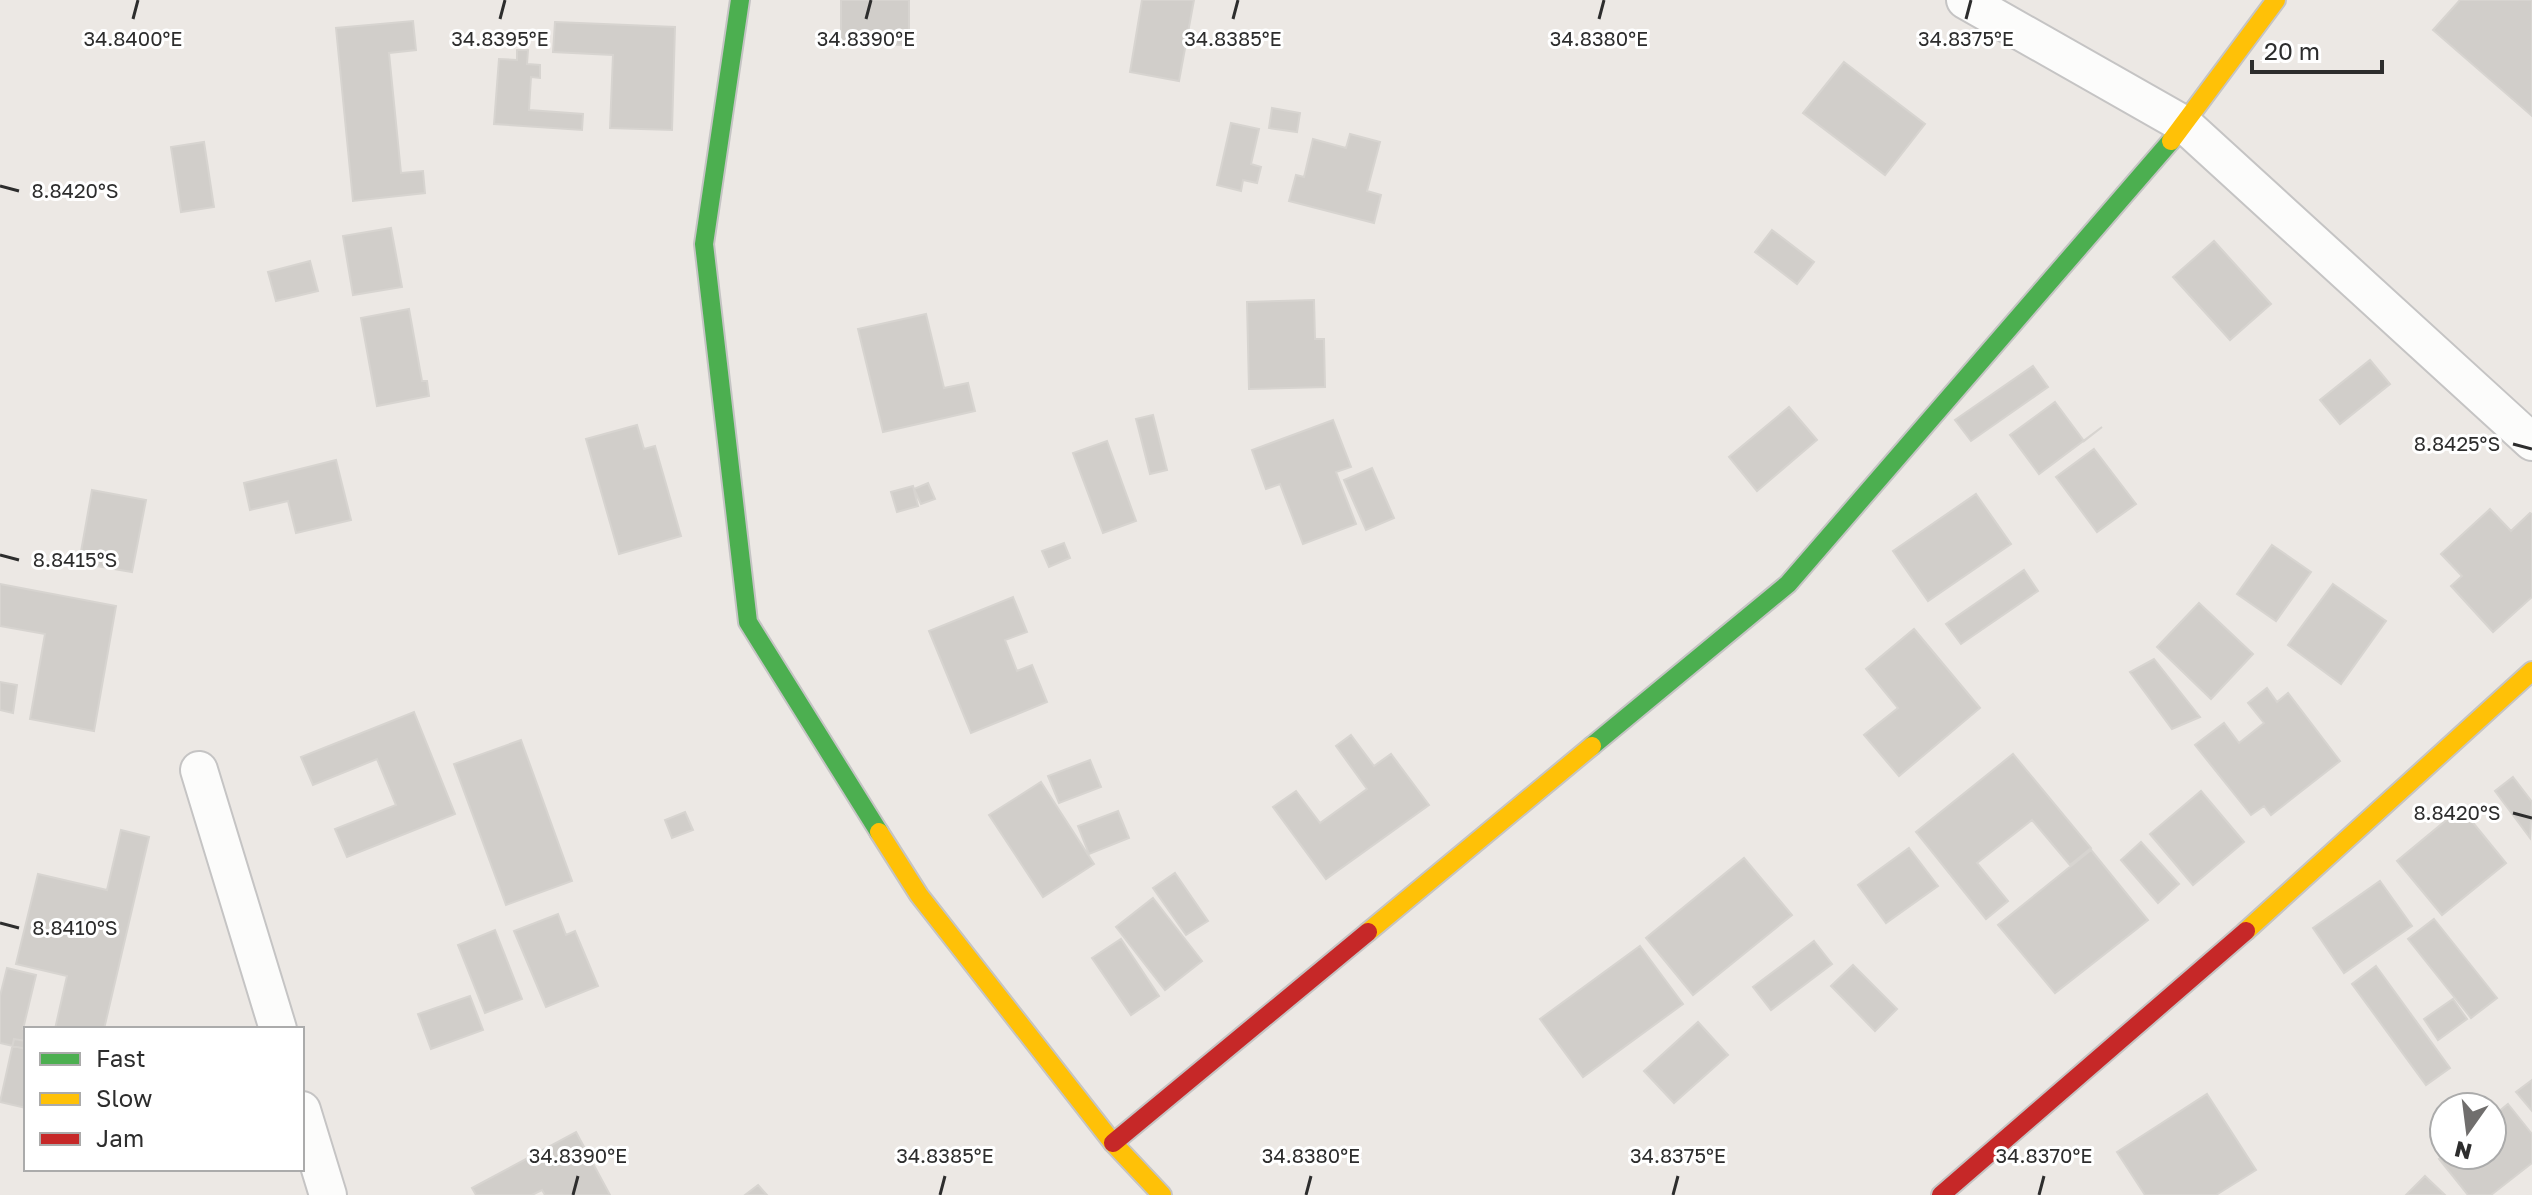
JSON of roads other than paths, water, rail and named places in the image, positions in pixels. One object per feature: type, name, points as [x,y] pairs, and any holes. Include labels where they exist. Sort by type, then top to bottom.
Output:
[{"type":"street","points":[[740,0],[704,244],[748,622],[919,895],[1113,1143],[1162,1195]]},
{"type":"street","points":[[1965,0],[2185,125],[2532,442]]},
{"type":"street","points":[[1113,1143],[1788,584],[2185,125],[2276,0]]},
{"type":"street","points":[[1941,1195],[2183,988],[2532,671]]},
{"type":"street","points":[[199,770],[277,1027]]},
{"type":"street","points":[[304,1117],[328,1195]]}]
